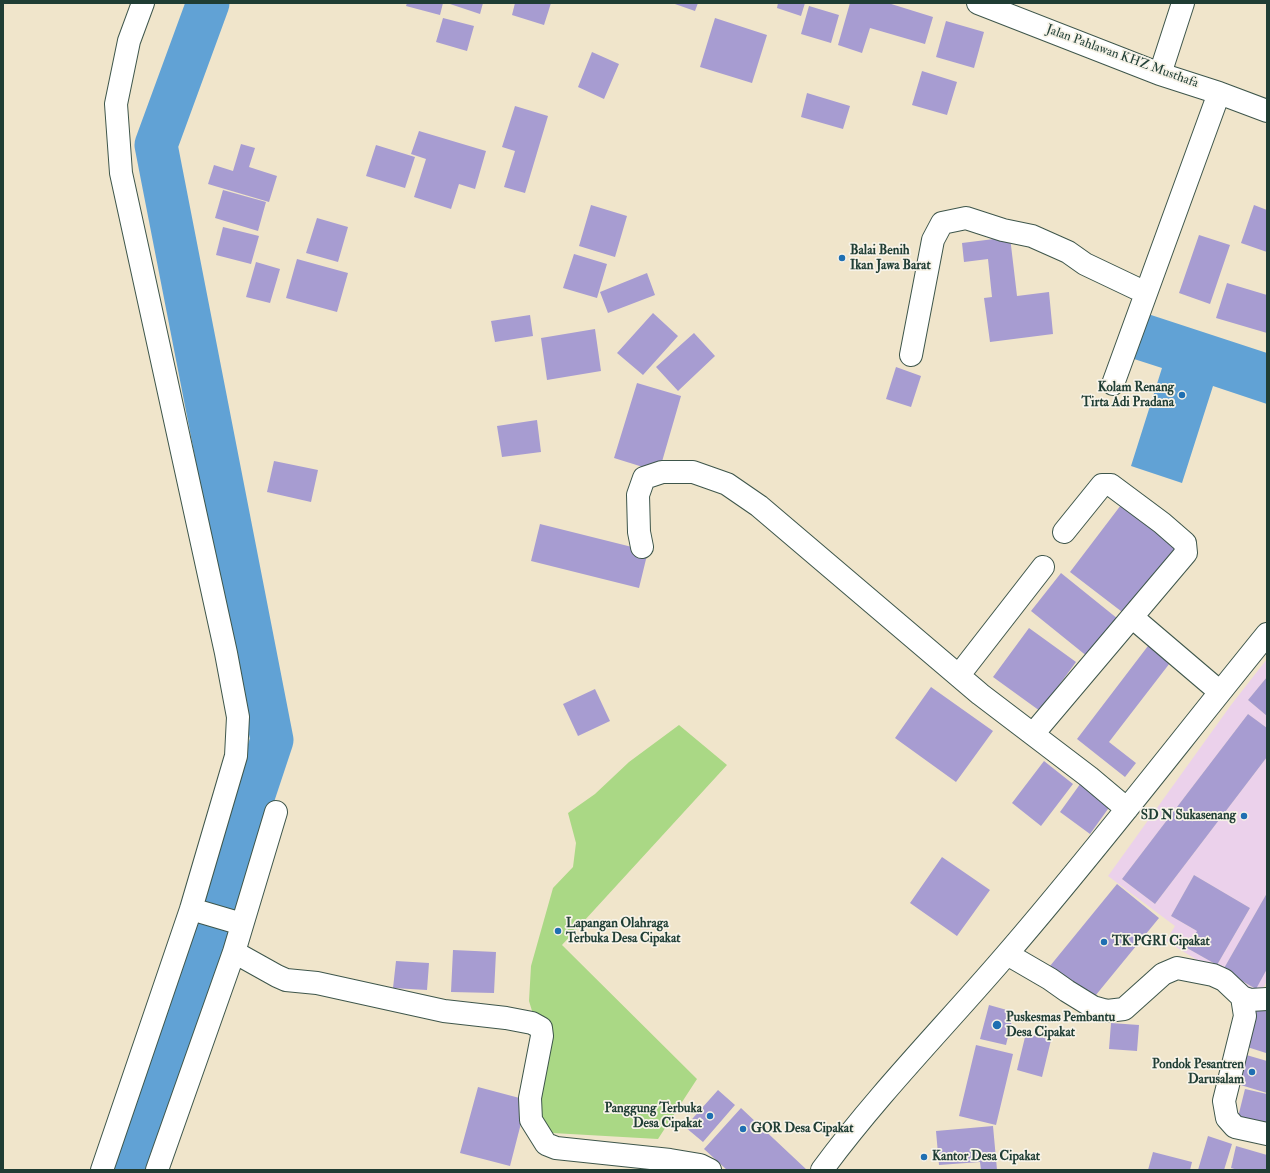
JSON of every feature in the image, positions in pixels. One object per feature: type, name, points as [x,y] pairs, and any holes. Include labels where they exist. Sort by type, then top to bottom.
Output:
[{"type":"street","points":[[102,1170],[197,910],[236,756],[238,717],[226,653],[121,173],[116,104],[129,41],[143,3]]},
{"type":"street","name":"Jalan Pahlawan KHZ Musthafa","points":[[978,3],[1160,74],[1219,93],[1267,111]]},
{"type":"street","points":[[1160,74],[1183,3]]},
{"type":"street","points":[[1113,384],[1219,93]]},
{"type":"street","points":[[911,355],[933,240],[942,224],[966,218],[1003,230],[1032,236],[1068,252],[1085,264],[1146,293]]},
{"type":"street","points":[[642,547],[639,532],[638,495],[644,478],[662,472],[693,472],[727,484],[759,506],[980,694],[1089,776],[1127,809]]},
{"type":"street","points":[[1033,734],[1186,553],[1185,543],[1162,523],[1111,485],[1102,485],[1064,532]]},
{"type":"street","points":[[959,675],[1042,567]]},
{"type":"street","points":[[1132,617],[1220,692]]},
{"type":"street","points":[[822,1170],[848,1135],[1007,954],[1127,809],[1267,634]]},
{"type":"street","points":[[157,1170],[234,952],[239,923],[276,812]]},
{"type":"street","points":[[197,910],[239,923]]},
{"type":"street","points":[[234,952],[286,980],[316,983],[444,1011],[506,1018],[532,1023],[541,1028],[542,1036],[530,1098],[531,1120],[546,1144],[556,1148],[670,1160],[700,1165],[710,1170]]},
{"type":"street","points":[[1007,954],[1050,979],[1093,1007],[1107,1011],[1124,1009],[1164,974],[1178,968],[1213,975],[1224,980],[1242,998],[1250,1000],[1267,999]]},
{"type":"street","points":[[1242,998],[1244,1016],[1224,1101],[1226,1118],[1235,1127],[1267,1134]]},
{"type":"shaded area","name":"SD N Sukasenang","points":[[1267,659],[1267,677],[1248,700],[1267,716],[1267,728],[1248,714],[1122,879],[1155,904],[1267,757],[1267,893],[1223,970],[1255,989],[1267,969],[1267,981],[1258,997],[1166,941],[1175,926],[1108,876],[1231,705]],"holes":[[[1194,875],[1250,908],[1217,965],[1187,948],[1197,931],[1171,916]]]},
{"type":"green space","name":"Lapangan Olahraga Terbuka Desa Cipakat","points":[[679,725],[727,765],[562,945],[697,1079],[658,1139],[535,1132],[539,1034],[529,1001],[531,966],[553,888],[573,867],[576,843],[568,813],[595,794],[629,762]]},
{"type":"water","name":"Kolam Renang Tirta Adi Pradana","points":[[1148,314],[1267,353],[1267,404],[1213,386],[1182,483],[1131,466],[1162,368],[1134,359]]},
{"type":"building","points":[[407,3],[443,3],[440,15],[406,6]]},
{"type":"building","points":[[447,3],[483,3],[480,14]]},
{"type":"building","points":[[515,3],[551,3],[544,25],[512,15]]},
{"type":"building","points":[[672,3],[698,3],[695,11]]},
{"type":"building","points":[[778,3],[805,3],[801,16],[777,8]]},
{"type":"building","points":[[850,3],[888,3],[933,17],[925,44],[870,28],[862,53],[838,45]]},
{"type":"building","points":[[809,6],[839,15],[831,43],[801,34]]},
{"type":"building","points":[[443,18],[474,26],[467,51],[436,42]]},
{"type":"building","points":[[715,18],[767,35],[752,83],[700,67]]},
{"type":"building","points":[[946,21],[984,32],[974,68],[936,57]]},
{"type":"building","points":[[592,52],[619,64],[604,99],[578,87]]},
{"type":"building","points":[[922,71],[957,82],[947,115],[912,105]]},
{"type":"building","points":[[807,93],[850,106],[843,129],[801,117]]},
{"type":"building","points":[[515,106],[548,116],[525,193],[504,187],[515,151],[502,147]]},
{"type":"building","points":[[419,131],[486,151],[475,189],[459,184],[451,209],[414,197],[426,159],[411,154]]},
{"type":"building","points":[[241,144],[255,148],[249,167],[277,176],[269,202],[208,184],[214,165],[233,171]]},
{"type":"building","points":[[376,145],[415,157],[405,188],[366,176]]},
{"type":"building","points":[[223,190],[266,202],[258,231],[215,218]]},
{"type":"building","points":[[591,205],[627,216],[615,257],[579,246]]},
{"type":"building","points":[[1254,205],[1267,210],[1267,252],[1241,243]]},
{"type":"building","points":[[317,218],[348,227],[338,262],[306,253]]},
{"type":"building","points":[[223,227],[259,236],[251,264],[216,255]]},
{"type":"building","points":[[1199,235],[1230,245],[1210,304],[1179,293]]},
{"type":"building","points":[[1010,237],[1017,296],[1049,292],[1053,334],[990,342],[984,298],[992,297],[988,259],[964,262],[962,243]]},
{"type":"building","points":[[574,254],[607,264],[597,298],[563,288]]},
{"type":"building","points":[[297,259],[348,273],[337,312],[286,298]]},
{"type":"building","points":[[256,262],[280,269],[270,303],[246,297]]},
{"type":"building","points":[[647,273],[655,295],[608,313],[600,292]]},
{"type":"building","points":[[1227,283],[1267,295],[1267,333],[1216,318]]},
{"type":"building","points":[[653,313],[678,336],[643,375],[617,353]]},
{"type":"building","points":[[530,315],[533,336],[495,342],[491,321]]},
{"type":"building","points":[[595,329],[601,371],[547,380],[541,338]]},
{"type":"building","points":[[694,333],[715,356],[678,391],[656,367]]},
{"type":"building","points":[[896,367],[921,376],[911,407],[886,399]]},
{"type":"building","points":[[637,383],[681,396],[659,472],[614,458]]},
{"type":"building","points":[[537,420],[541,452],[502,457],[497,426]]},
{"type":"building","points":[[274,461],[318,470],[311,502],[267,492]]},
{"type":"building","points":[[1124,501],[1184,547],[1130,618],[1070,572]]},
{"type":"building","points":[[540,524],[648,551],[639,588],[531,561]]},
{"type":"building","points":[[1061,573],[1118,619],[1088,657],[1031,611]]},
{"type":"building","points":[[1029,628],[1076,662],[1040,711],[993,677]]},
{"type":"building","points":[[1151,642],[1173,659],[1109,742],[1136,763],[1125,777],[1077,739]]},
{"type":"building","points":[[1267,677],[1267,716],[1248,700]]},
{"type":"building","points":[[931,687],[993,731],[956,782],[895,738]]},
{"type":"building","points":[[595,689],[610,721],[578,736],[563,704]]},
{"type":"building","points":[[1248,714],[1267,728],[1267,757],[1155,904],[1122,879]]},
{"type":"building","points":[[1044,761],[1073,784],[1041,826],[1012,803]]},
{"type":"building","points":[[1083,780],[1113,802],[1090,834],[1060,812]]},
{"type":"building","points":[[942,857],[990,890],[957,936],[910,903]]},
{"type":"building","points":[[1194,875],[1250,908],[1217,965],[1187,948],[1197,931],[1171,916]]},
{"type":"building","name":"TK PGRI Cipakat","points":[[1117,884],[1159,918],[1091,1001],[1050,966]]},
{"type":"building","points":[[1267,893],[1267,969],[1256,989],[1223,970]]},
{"type":"building","points":[[453,950],[496,952],[494,993],[451,992]]},
{"type":"building","points":[[396,961],[429,963],[427,990],[393,988]]},
{"type":"building","points":[[1253,1004],[1267,1008],[1266,1053],[1241,1045]]},
{"type":"building","name":"Puskesmas Pembantu Desa Cipakat","points":[[989,1005],[1014,1012],[1006,1045],[980,1039]]},
{"type":"building","points":[[1111,1023],[1139,1025],[1137,1051],[1109,1049]]},
{"type":"building","points":[[1026,1033],[1051,1040],[1042,1077],[1017,1070]]},
{"type":"building","points":[[976,1045],[1013,1054],[996,1125],[959,1116]]},
{"type":"building","name":"Pondok Pesantren Darusalam","points":[[1243,1054],[1267,1061],[1267,1093],[1234,1083]]},
{"type":"building","points":[[478,1087],[527,1100],[510,1166],[460,1153]]},
{"type":"building","points":[[1245,1089],[1267,1094],[1267,1128],[1237,1121]]},
{"type":"building","name":"Panggung Terbuka Desa Cipakat","points":[[718,1090],[735,1105],[703,1142],[685,1127]]},
{"type":"building","name":"GOR Desa Cipakat","points":[[741,1108],[807,1170],[727,1170],[704,1149]]},
{"type":"building","points":[[993,1126],[997,1170],[981,1170],[980,1162],[939,1165],[936,1131]]},
{"type":"building","points":[[1208,1136],[1232,1144],[1224,1170],[1198,1170]]},
{"type":"building","points":[[1236,1146],[1267,1155],[1267,1170],[1238,1170],[1231,1168]]},
{"type":"building","points":[[1153,1152],[1192,1162],[1190,1170],[1148,1170]]},
{"type":"waterway","points":[[129,1170],[272,740],[156,145],[208,3]]},
{"type":"place","name":"Balai Benih Ikan Jawa Barat","points":[[842,258]]},
{"type":"place","name":"Kolam Renang Tirta Adi Pradana","points":[[1182,395]]},
{"type":"place","name":"SD N Sukasenang","points":[[1244,816]]},
{"type":"place","name":"Lapangan Olahraga Terbuka Desa Cipakat","points":[[558,931]]},
{"type":"place","name":"TK PGRI Cipakat","points":[[1104,942]]},
{"type":"place","name":"Puskesmas Pembantu Desa Cipakat","points":[[997,1025]]},
{"type":"place","name":"Pondok Pesantren Darusalam","points":[[1252,1072]]},
{"type":"place","name":"Panggung Terbuka Desa Cipakat","points":[[710,1116]]},
{"type":"place","name":"GOR Desa Cipakat","points":[[743,1129]]},
{"type":"place","name":"Kantor Desa Cipakat","points":[[924,1157]]}]
